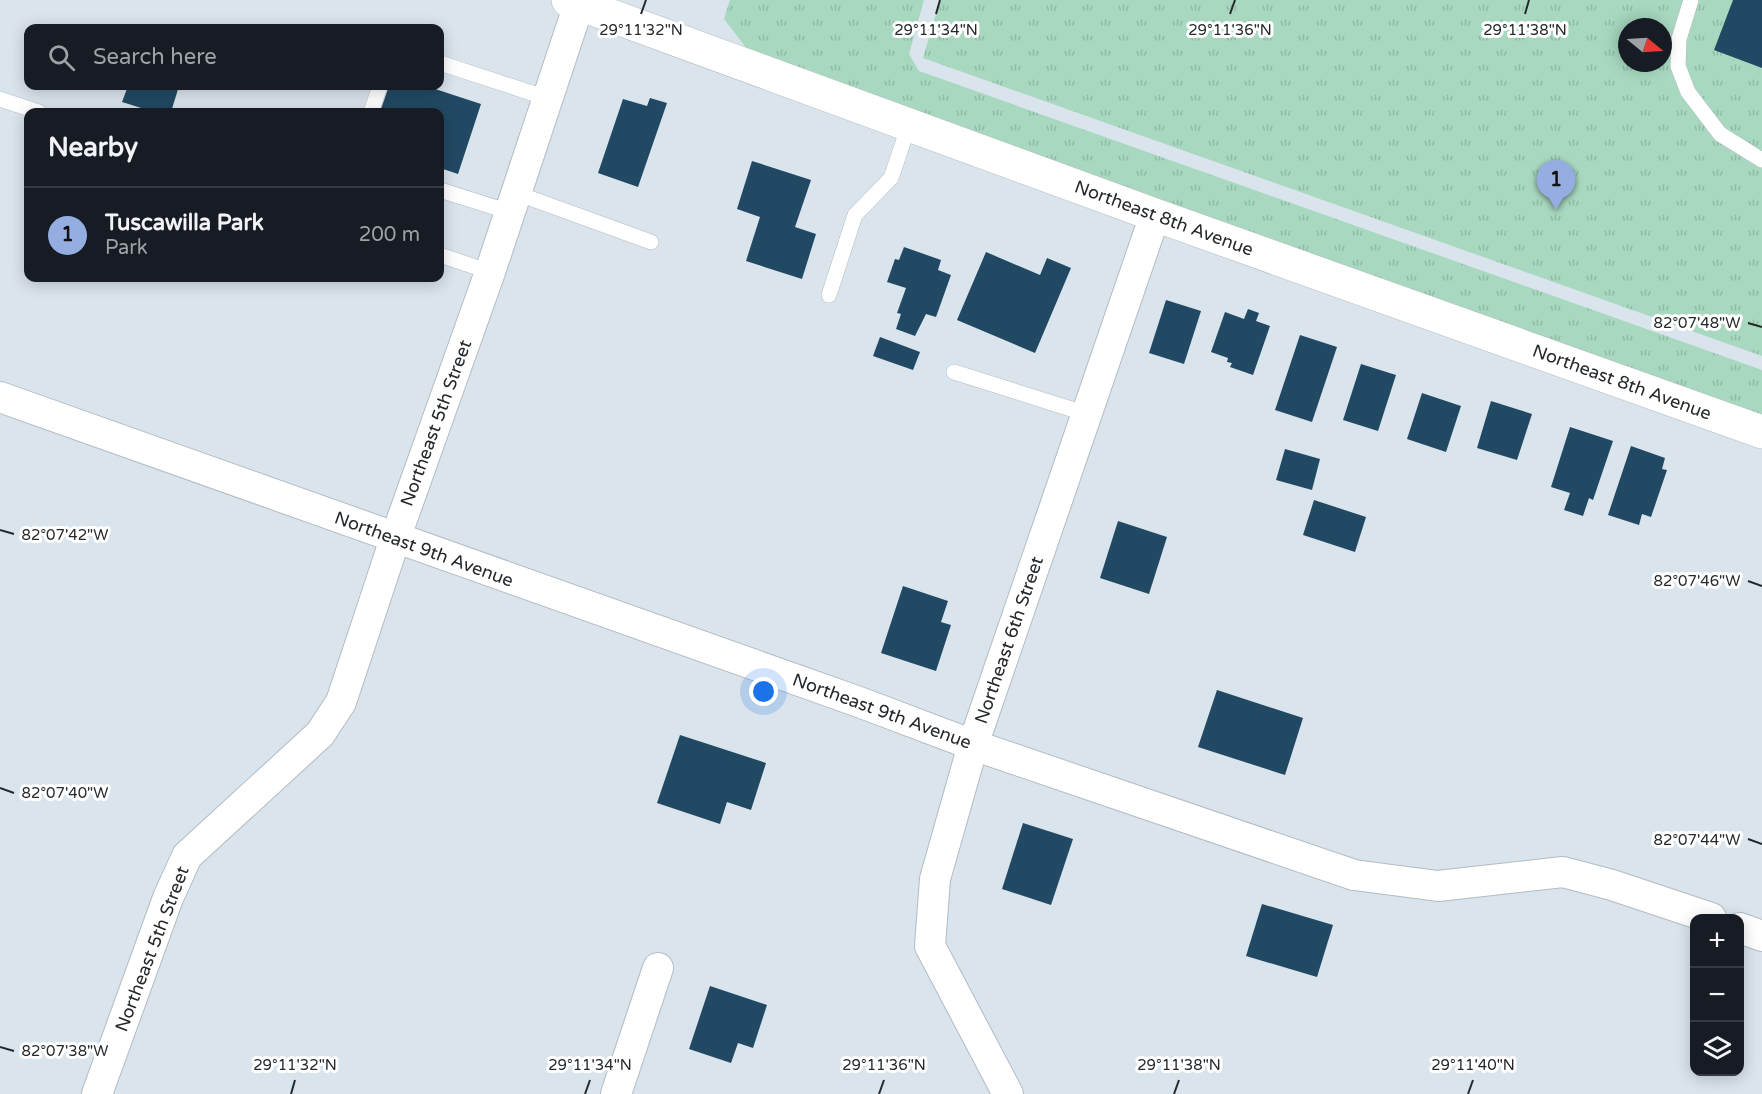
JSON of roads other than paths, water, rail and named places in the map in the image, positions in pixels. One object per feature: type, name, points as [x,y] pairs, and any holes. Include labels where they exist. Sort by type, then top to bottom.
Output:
[{"type":"main road","name":"Northeast 8th Avenue","points":[[573,2],[1155,215],[1762,432]]},
{"type":"street","name":"Northeast 5th Street","points":[[98,1094],[168,898],[188,856],[320,734],[341,702],[395,539],[490,272],[547,98],[573,2]]},
{"type":"street","name":"Northeast 6th Street","points":[[1008,1094],[930,946],[935,879],[973,745],[1155,215]]},
{"type":"street","name":"Northeast 9th Avenue","points":[[0,397],[859,702],[973,745],[1354,875],[1438,886],[1563,872],[1612,885],[1699,914]]},
{"type":"street","points":[[1744,929],[1762,936]]},
{"type":"street","points":[[616,1094],[658,968]]},
{"type":"lane","points":[[1691,0],[1679,39],[1678,66],[1688,92],[1720,134],[1762,160]]},
{"type":"lane","points":[[444,64],[547,98]]},
{"type":"lane","points":[[372,108],[378,90]]},
{"type":"lane","points":[[0,99],[27,108]]},
{"type":"lane","points":[[829,295],[855,215],[891,178],[909,125]]},
{"type":"lane","points":[[444,191],[513,202],[651,242]]},
{"type":"lane","points":[[444,256],[490,272]]},
{"type":"lane","points":[[954,372],[1087,414]]},
{"type":"place","name":"Tuscawilla Park","points":[[1556,210]]}]
